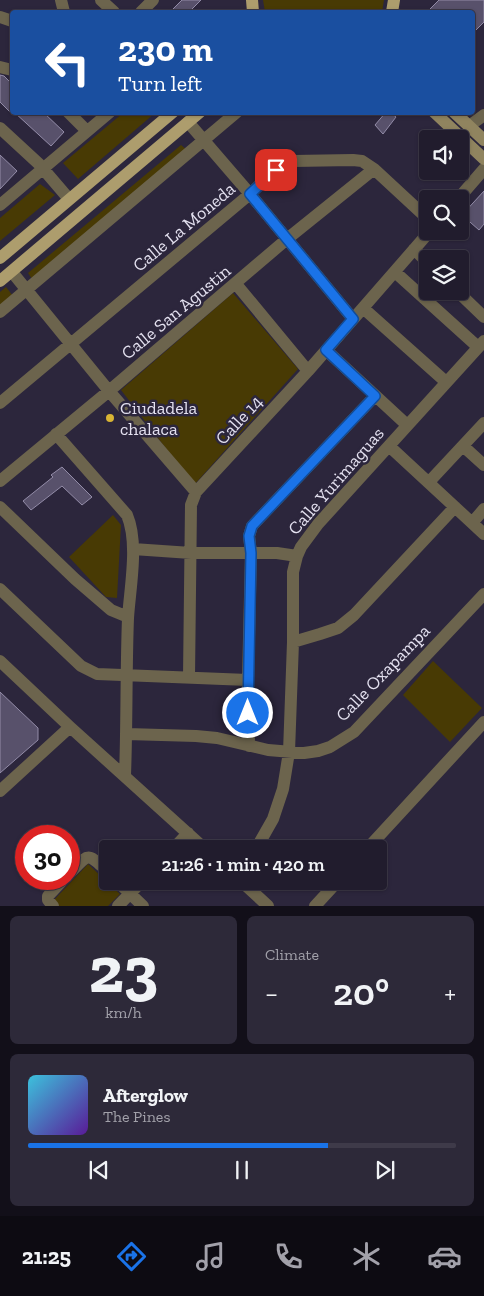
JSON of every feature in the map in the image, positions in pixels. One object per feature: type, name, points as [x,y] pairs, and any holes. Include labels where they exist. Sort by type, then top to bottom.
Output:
[{"type":"main road","points":[[0,258],[169,115]]},
{"type":"main road","points":[[0,281],[196,115]]},
{"type":"main road","points":[[437,115],[484,159]]},
{"type":"main road","points":[[457,115],[484,140]]},
{"type":"street","points":[[101,0],[112,10]]},
{"type":"street","points":[[143,10],[153,0]]},
{"type":"street","points":[[71,115],[87,131]]},
{"type":"street","points":[[1,202],[106,115]]},
{"type":"street","points":[[0,312],[233,115]]},
{"type":"street","points":[[470,126],[484,115]]},
{"type":"street","points":[[188,122],[353,319]]},
{"type":"street","points":[[0,128],[43,169],[69,200]]},
{"type":"street","name":"Calle La Moneda","points":[[0,402],[284,164],[294,161],[362,161],[374,168],[419,210]]},
{"type":"street","name":"Calle San Agustin","points":[[0,481],[109,392],[374,168]]},
{"type":"street","points":[[466,190],[484,169]]},
{"type":"street","name":"Calle 14","points":[[196,492],[308,371],[422,240]]},
{"type":"street","points":[[414,249],[419,254]]},
{"type":"street","points":[[12,272],[109,392],[196,492],[191,505],[188,677]]},
{"type":"street","points":[[395,272],[481,344]]},
{"type":"street","points":[[236,284],[308,371]]},
{"type":"street","points":[[466,300],[484,317]]},
{"type":"street","points":[[363,308],[446,382]]},
{"type":"street","name":"Calle Yurimaguas","points":[[261,840],[273,819],[283,789],[289,752],[294,642],[293,572],[297,556],[301,547],[318,524],[481,344]]},
{"type":"street","points":[[326,350],[408,425]]},
{"type":"street","points":[[249,746],[248,680],[251,553],[249,536],[252,526],[375,396]]},
{"type":"street","points":[[429,482],[484,423]]},
{"type":"street","points":[[56,434],[127,515],[130,524],[133,549],[128,617],[125,775]]},
{"type":"street","points":[[389,446],[484,534]]},
{"type":"street","points":[[463,446],[484,465]]},
{"type":"street","points":[[0,507],[75,579],[111,610],[128,617]]},
{"type":"street","points":[[294,642],[338,628],[354,616],[455,507]]},
{"type":"street","points":[[472,522],[484,509]]},
{"type":"street","points":[[133,549],[191,553],[251,553],[297,556]]},
{"type":"street","points":[[0,590],[81,666],[96,674],[248,680]]},
{"type":"street","name":"Calle Oxapampa","points":[[127,734],[217,738],[268,750],[304,753],[330,747],[354,732],[484,594]]},
{"type":"street","points":[[0,661],[195,840]]},
{"type":"street","points":[[375,840],[484,722]]},
{"type":"street","points":[[0,791],[70,727]]},
{"type":"street","points":[[181,840],[188,833]]},
{"type":"street","points":[[80,863],[88,857],[93,858],[99,864]]},
{"type":"street","points":[[51,901],[58,890]]},
{"type":"street","points":[[127,890],[143,906]]},
{"type":"street","points":[[118,906],[133,890]]},
{"type":"street","points":[[251,890],[268,906]]},
{"type":"street","points":[[315,906],[330,890]]},
{"type":"shaded area","points":[[263,0],[384,0],[382,10],[265,10]]},
{"type":"shaded area","points":[[121,115],[153,115],[78,179],[63,163]]},
{"type":"shaded area","points":[[181,145],[187,150],[32,279],[28,273]]},
{"type":"shaded area","points":[[40,184],[55,195],[0,241],[0,218]]},
{"type":"shaded area","points":[[6,287],[13,296],[0,308],[0,292]]},
{"type":"shaded area","points":[[233,293],[298,369],[194,485],[121,390]]},
{"type":"shaded area","points":[[113,515],[121,525],[117,598],[106,597],[69,557]]},
{"type":"shaded area","points":[[433,661],[482,708],[450,742],[403,695]]},
{"type":"shaded area","points":[[88,864],[99,874],[99,890],[116,890],[120,894],[108,906],[59,906],[53,901],[63,890],[80,890],[80,872]]},
{"type":"building","points":[[182,0],[201,0],[191,10],[172,10]]},
{"type":"building","points":[[439,0],[484,0],[484,22],[475,31],[475,10],[429,10]]},
{"type":"building","points":[[0,75],[10,82],[10,112],[0,102]]},
{"type":"building","points":[[17,115],[46,115],[64,132],[51,146]]},
{"type":"building","points":[[383,115],[394,115],[396,117],[383,134],[375,125]]},
{"type":"building","points":[[0,155],[17,171],[0,189]]},
{"type":"building","points":[[484,191],[484,224],[479,230],[469,221],[469,207]]},
{"type":"building","points":[[62,467],[92,497],[82,505],[62,486],[31,510],[23,501],[53,477],[51,475]]},
{"type":"building","points":[[0,692],[38,728],[38,740],[0,773]]},
{"type":"place","name":"Ciudadela chalaca","points":[[110,418]]},
{"type":"route","points":[[248,713],[251,553],[249,536],[252,526],[375,396],[326,350],[353,319],[250,194],[276,170]]}]
